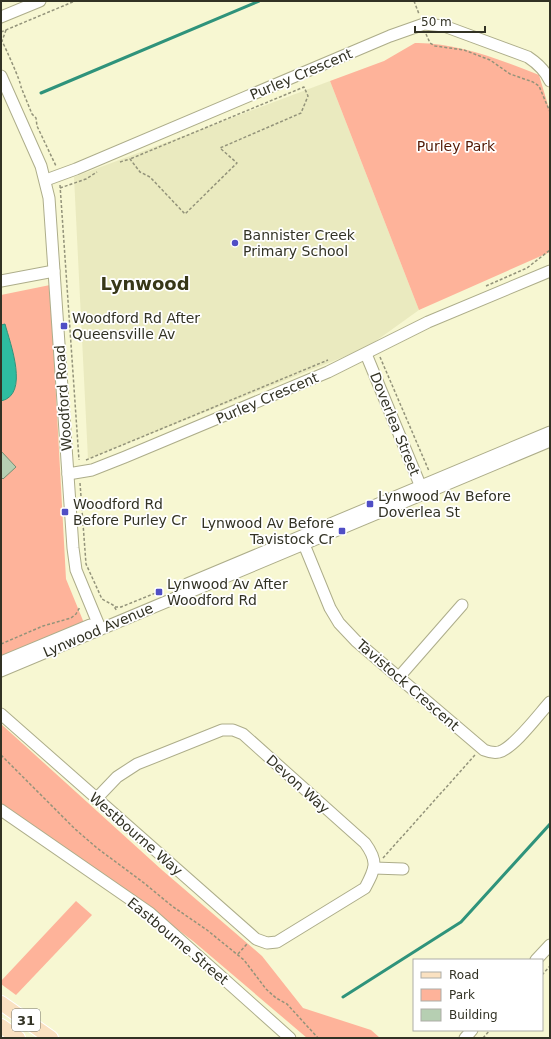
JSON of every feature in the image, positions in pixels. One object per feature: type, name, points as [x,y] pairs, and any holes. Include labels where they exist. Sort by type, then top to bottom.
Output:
[{"type":"main road","name":"31","points":[[1,1003],[51,1038]]},
{"type":"main road","name":"31","points":[[1,1026],[18,1038]]},
{"type":"street","points":[[1,17],[40,1]]},
{"type":"street","name":"Purley Crescent","points":[[46,180],[57,170],[390,36],[424,24],[444,26],[528,57],[539,64],[550,81]]},
{"type":"street","name":"Woodford Road","points":[[1,76],[26,130],[46,180],[49,198],[54,271],[74,473],[73,548],[76,570],[99,625]]},
{"type":"street","points":[[1,281],[54,271]]},
{"type":"street","name":"Purley Crescent","points":[[74,473],[92,470],[125,457],[328,372],[428,322],[550,271]]},
{"type":"street","name":"Doverlea Street","points":[[366,354],[422,490]]},
{"type":"street","name":"Lynwood Avenue","points":[[422,490],[436,480],[550,432]]},
{"type":"street","name":"Lynwood Avenue","points":[[1,662],[99,625],[422,490],[550,440]]},
{"type":"street","name":"Tavistock Crescent","points":[[302,540],[330,608],[339,623],[356,641],[484,750],[500,752],[511,746],[550,702]]},
{"type":"street","points":[[399,677],[462,605]]},
{"type":"street","name":"Lynwood Avenue","points":[[1,671],[99,625]]},
{"type":"street","name":"Westbourne Way","points":[[1,714],[254,937],[267,943],[277,942],[365,888],[371,877],[374,864]]},
{"type":"street","name":"Devon Way","points":[[96,799],[117,778],[137,764],[222,730],[233,730],[243,734],[365,843],[372,853],[374,864]]},
{"type":"street","name":"Eastbourne Street","points":[[1,810],[150,913],[290,1038]]},
{"type":"street","points":[[374,864],[403,869]]},
{"type":"street","points":[[537,959],[550,945]]},
{"type":"path","points":[[1,32],[75,1]]},
{"type":"path","points":[[414,1],[426,28],[426,36],[430,43],[434,46],[464,50],[490,60],[510,74],[533,82],[539,86],[550,112]]},
{"type":"path","points":[[6,30],[2,41],[57,170],[60,188],[79,460],[84,461],[331,358]]},
{"type":"path","points":[[15,80],[16,74]]},
{"type":"path","points":[[16,84],[21,87]]},
{"type":"path","points":[[116,164],[130,158],[304,87],[308,96],[301,113],[220,148],[237,163],[185,214],[150,177],[140,172],[130,158]]},
{"type":"path","points":[[31,118],[32,114]]},
{"type":"path","points":[[34,123],[37,126]]},
{"type":"path","points":[[60,188],[86,179],[101,170]]},
{"type":"path","points":[[376,348],[430,473],[436,480]]},
{"type":"path","points":[[1,644],[44,626],[71,618],[76,614],[82,605],[102,599],[86,564],[74,473]]},
{"type":"path","points":[[115,607],[121,607],[158,592]]},
{"type":"path","points":[[374,864],[384,858],[481,747]]},
{"type":"path","points":[[1,755],[75,829],[97,848],[172,906],[238,954],[266,989],[276,998],[287,1004],[318,1038]]},
{"type":"path","points":[[238,954],[254,937]]},
{"type":"shaded area","name":"Bannister Creek Primary School","points":[[330,81],[419,310],[366,348],[88,459],[74,177]]},
{"type":"green space","name":"Purley Park","points":[[415,43],[446,45],[478,53],[539,75],[550,112],[550,252],[419,310],[330,81],[384,61]]},
{"type":"green space","points":[[50,285],[66,579],[84,623],[1,659],[1,295]]},
{"type":"green space","points":[[1,724],[162,870],[262,956],[303,1008],[371,1030],[380,1038],[307,1038],[193,941],[122,888],[1,805]]},
{"type":"green space","points":[[76,901],[92,915],[16,995],[1,984],[1,981]]},
{"type":"water","points":[[5,324],[14,355],[16,379],[15,389],[10,397],[1,401],[1,325]]},
{"type":"building","points":[[1,451],[16,467],[3,479],[1,477]]},
{"type":"waterway","points":[[41,93],[259,1]]},
{"type":"waterway","points":[[343,997],[461,922],[550,824]]},
{"type":"place","name":"Bannister Creek Primary School","points":[[235,243]]},
{"type":"place","name":"Woodford Rd After Queensville Av","points":[[64,326]]},
{"type":"place","name":"Lynwood Av Before Doverlea St","points":[[370,504]]},
{"type":"place","name":"Woodford Rd Before Purley Cr","points":[[65,512]]},
{"type":"place","name":"Lynwood Av Before Tavistock Cr","points":[[342,531]]},
{"type":"place","name":"Lynwood Av After Woodford Rd","points":[[159,592]]},
{"type":"district","name":"Lynwood","points":[[145,284]]}]
